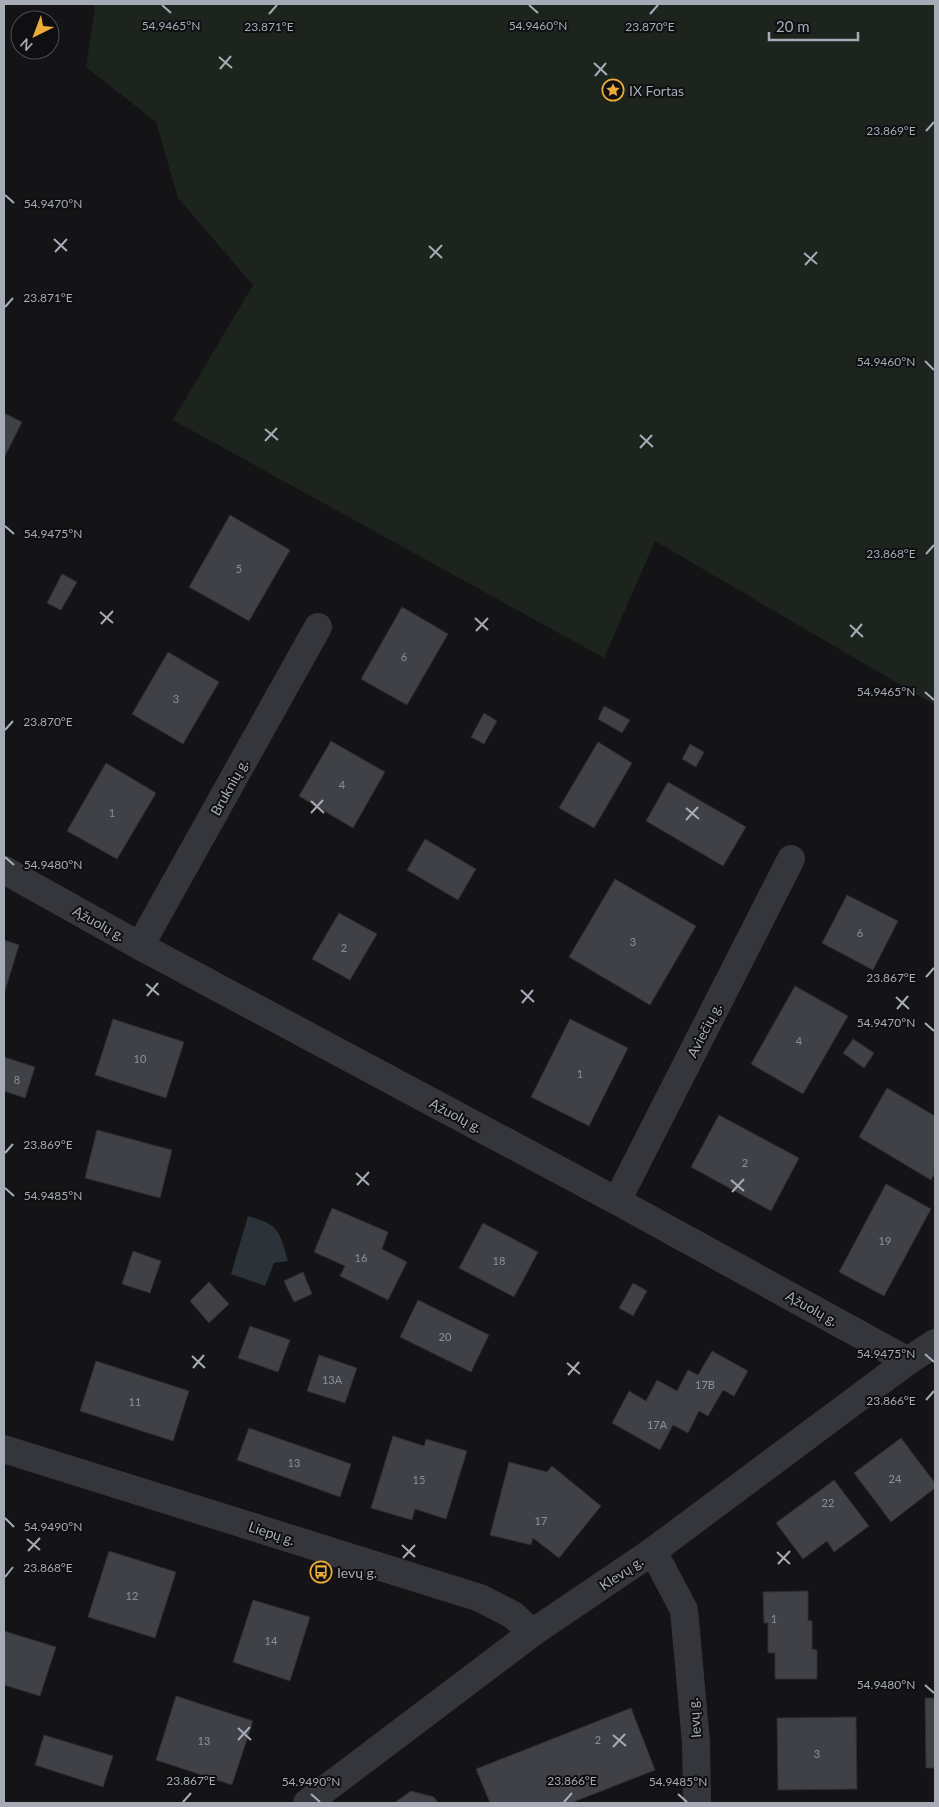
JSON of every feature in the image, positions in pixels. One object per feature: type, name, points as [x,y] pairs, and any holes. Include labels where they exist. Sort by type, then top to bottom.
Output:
[{"type":"street","name":"Bruknių g.","points":[[140,946],[318,627]]},
{"type":"street","name":"Aviečių g.","points":[[617,1201],[791,859]]},
{"type":"street","name":"Ąžuolų g.","points":[[4,870],[140,946],[617,1201],[908,1361]]},
{"type":"street","name":"Klevų g.","points":[[307,1803],[532,1633],[653,1551],[908,1361],[935,1344]]},
{"type":"street","name":"Liepų g.","points":[[4,1449],[480,1598],[513,1615],[532,1633]]},
{"type":"street","name":"Ievų g.","points":[[653,1551],[684,1610],[696,1742],[697,1803]]},
{"type":"shaded area","points":[[93,4],[935,4],[935,705],[655,541],[604,658],[173,420],[253,285],[178,198],[156,122],[86,67],[95,8]]},
{"type":"shaded area","points":[[248,1216],[259,1219],[277,1231],[288,1261],[274,1263],[265,1286],[231,1274]]},
{"type":"building","points":[[4,413],[22,422],[4,458]]},
{"type":"building","points":[[230,515],[290,550],[249,621],[189,587]]},
{"type":"building","points":[[62,574],[77,582],[61,610],[47,603]]},
{"type":"building","points":[[402,607],[448,634],[407,705],[361,679]]},
{"type":"building","points":[[168,652],[219,682],[183,744],[132,714]]},
{"type":"building","points":[[604,706],[630,720],[622,733],[598,719]]},
{"type":"building","points":[[484,713],[497,721],[484,744],[471,737]]},
{"type":"building","points":[[331,741],[385,772],[353,828],[299,796]]},
{"type":"building","points":[[598,742],[632,763],[594,828],[559,808]]},
{"type":"building","points":[[690,744],[704,752],[696,767],[682,759]]},
{"type":"building","points":[[106,763],[156,793],[117,859],[67,831]]},
{"type":"building","points":[[668,782],[746,827],[723,866],[646,821]]},
{"type":"building","points":[[425,839],[476,869],[458,900],[407,870]]},
{"type":"building","points":[[615,879],[696,926],[650,1005],[569,957]]},
{"type":"building","points":[[847,895],[898,921],[873,970],[822,943]]},
{"type":"building","points":[[339,913],[377,934],[350,980],[312,959]]},
{"type":"building","points":[[4,940],[19,945],[4,994]]},
{"type":"building","points":[[795,986],[848,1016],[803,1094],[751,1064]]},
{"type":"building","points":[[113,1019],[184,1042],[166,1098],[95,1075]]},
{"type":"building","points":[[570,1019],[628,1048],[589,1126],[531,1097]]},
{"type":"building","points":[[853,1039],[874,1053],[864,1068],[843,1053]]},
{"type":"building","points":[[4,1057],[35,1067],[25,1098],[4,1091]]},
{"type":"building","points":[[887,1088],[935,1116],[935,1173],[931,1180],[859,1137]]},
{"type":"building","points":[[719,1115],[799,1158],[771,1211],[691,1167]]},
{"type":"building","points":[[97,1130],[172,1150],[160,1198],[85,1178]]},
{"type":"building","points":[[886,1184],[931,1209],[884,1296],[839,1272]]},
{"type":"building","points":[[332,1208],[388,1232],[382,1249],[407,1262],[388,1300],[340,1276],[345,1266],[314,1252]]},
{"type":"building","points":[[483,1223],[538,1252],[514,1297],[459,1268]]},
{"type":"building","points":[[133,1251],[161,1261],[150,1293],[122,1284]]},
{"type":"building","points":[[303,1272],[312,1294],[294,1302],[284,1281]]},
{"type":"building","points":[[209,1282],[229,1304],[209,1323],[190,1301]]},
{"type":"building","points":[[633,1283],[647,1291],[633,1316],[619,1308]]},
{"type":"building","points":[[418,1300],[489,1335],[471,1372],[400,1337]]},
{"type":"building","points":[[250,1326],[290,1340],[278,1372],[238,1358]]},
{"type":"building","points":[[712,1351],[748,1371],[734,1396],[723,1390],[708,1416],[699,1411],[688,1433],[673,1425],[660,1450],[612,1423],[629,1391],[646,1401],[657,1380],[677,1391],[688,1370],[698,1375]]},
{"type":"building","points":[[319,1355],[357,1368],[345,1403],[307,1391]]},
{"type":"building","points":[[96,1361],[189,1391],[173,1441],[80,1411]]},
{"type":"building","points":[[249,1428],[351,1464],[340,1497],[237,1460]]},
{"type":"building","points":[[393,1436],[424,1446],[426,1439],[467,1451],[446,1519],[415,1509],[412,1520],[371,1508]]},
{"type":"building","points":[[901,1438],[935,1483],[935,1488],[891,1522],[854,1473]]},
{"type":"building","points":[[509,1462],[547,1472],[552,1466],[601,1506],[559,1558],[533,1538],[531,1545],[490,1535]]},
{"type":"building","points":[[834,1480],[869,1526],[834,1552],[827,1541],[803,1559],[776,1523]]},
{"type":"building","points":[[109,1551],[176,1572],[155,1638],[88,1617]]},
{"type":"building","points":[[808,1591],[808,1620],[812,1621],[812,1649],[817,1650],[817,1679],[775,1679],[775,1653],[768,1653],[768,1623],[764,1623],[763,1592]]},
{"type":"building","points":[[253,1600],[310,1617],[290,1681],[233,1662]]},
{"type":"building","points":[[4,1631],[56,1647],[40,1696],[4,1685]]},
{"type":"building","points":[[176,1696],[253,1721],[232,1785],[156,1760]]},
{"type":"building","points":[[925,1698],[935,1698],[935,1768],[926,1768]]},
{"type":"building","points":[[631,1708],[655,1770],[571,1803],[490,1803],[476,1769]]},
{"type":"building","points":[[856,1717],[857,1789],[778,1790],[777,1718]]},
{"type":"building","points":[[44,1735],[113,1756],[103,1787],[35,1765]]},
{"type":"building","points":[[411,1791],[434,1797],[438,1803],[394,1803]]},
{"type":"place","name":"IX Fortas","points":[[613,90]]},
{"type":"place","name":"Ievų g.","points":[[321,1572]]}]
